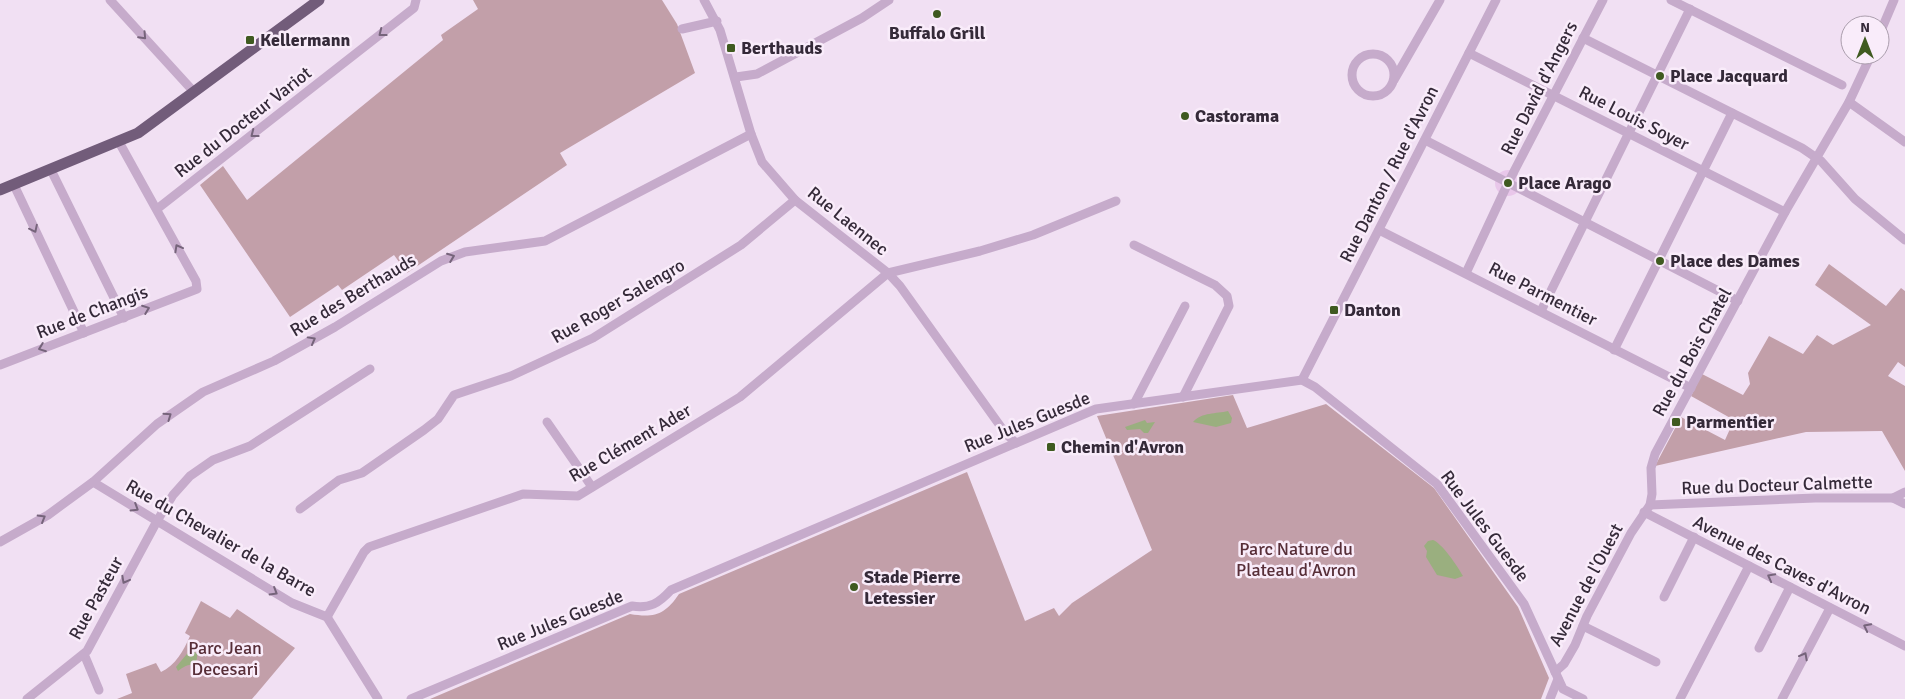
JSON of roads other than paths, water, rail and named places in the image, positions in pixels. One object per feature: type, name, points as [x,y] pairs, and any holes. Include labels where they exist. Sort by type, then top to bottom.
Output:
[{"type":"main road","points":[[0,190],[119,142],[147,127],[315,1]]},
{"type":"street","points":[[110,0],[194,92]]},
{"type":"street","name":"Rue du Docteur Variot","points":[[157,209],[414,8],[416,0]]},
{"type":"street","name":"Rue Laennec","points":[[704,0],[716,21],[736,77],[762,162],[795,200],[888,273],[900,286],[1006,434],[1016,443]]},
{"type":"street","points":[[736,77],[757,74],[862,18],[889,0]]},
{"type":"street","points":[[1408,55],[1401,59],[1387,59],[1375,54],[1359,58],[1352,67],[1352,81],[1356,87],[1368,95],[1382,94],[1392,84],[1440,0]]},
{"type":"street","name":"Rue Danton / Rue d'Avron","points":[[1302,380],[1496,0]]},
{"type":"street","name":"Rue David d'Angers","points":[[1466,273],[1508,183],[1602,0]]},
{"type":"street","points":[[1671,0],[1765,49],[1842,85]]},
{"type":"street","points":[[1888,15],[1894,0]]},
{"type":"street","points":[[1540,311],[1690,9]]},
{"type":"street","points":[[682,29],[716,21]]},
{"type":"street","points":[[1583,38],[1802,148],[1817,158],[1855,199],[1905,240]]},
{"type":"street","name":"Rue Louis Soyer","points":[[1469,53],[1786,212]]},
{"type":"street","points":[[1387,59],[1394,70],[1392,84]]},
{"type":"street","name":"Rue du Bois Chatel","points":[[1647,509],[1652,494],[1651,468],[1655,454],[1786,212],[1849,102],[1866,65]]},
{"type":"street","points":[[1849,102],[1905,142]]},
{"type":"street","points":[[1614,350],[1732,113]]},
{"type":"street","name":"Rue des Berthauds","points":[[0,542],[48,515],[94,482],[157,424],[203,392],[274,361],[334,327],[441,261],[465,252],[545,240],[752,134]]},
{"type":"street","points":[[1425,140],[1738,301]]},
{"type":"street","points":[[119,142],[157,209]]},
{"type":"street","points":[[50,170],[124,318]]},
{"type":"street","points":[[14,185],[84,332]]},
{"type":"street","name":"Rue Roger Salengro","points":[[300,509],[339,480],[362,472],[424,430],[438,419],[454,395],[511,376],[593,338],[741,245],[795,200]]},
{"type":"street","points":[[888,273],[980,251],[1033,235],[1116,201]]},
{"type":"street","name":"Rue de Changis","points":[[0,364],[196,291],[198,288],[196,281],[157,209]]},
{"type":"street","name":"Rue Parmentier","points":[[1379,230],[1691,388]]},
{"type":"street","points":[[1134,244],[1215,286],[1228,296],[1229,306],[1183,396]]},
{"type":"street","name":"Rue Clément Ader","points":[[327,618],[364,552],[369,547],[523,494],[578,496],[740,397],[888,273]]},
{"type":"street","points":[[1134,404],[1184,306]]},
{"type":"street","name":"Rue Pasteur","points":[[27,699],[84,654],[156,521],[173,495],[190,476],[213,460],[250,446],[370,369]]},
{"type":"street","name":"Rue Jules Guesde","points":[[411,699],[632,606],[643,608],[655,605],[671,590],[1096,409],[1302,380],[1315,387],[1437,484],[1524,604],[1557,675]]},
{"type":"street","points":[[546,422],[592,486]]},
{"type":"street","name":"Rue du Chevalier de la Barre","points":[[94,482],[292,603],[327,618],[376,693],[378,699]]},
{"type":"street","name":"Rue du Docteur Calmette","points":[[1647,509],[1816,498],[1893,498],[1905,492]]},
{"type":"street","points":[[1893,498],[1905,504]]},
{"type":"street","name":"Avenue de l'Ouest","points":[[1550,699],[1557,675],[1575,645],[1631,534],[1647,509]]},
{"type":"street","name":"Avenue des Caves d'Avron","points":[[1647,509],[1694,538],[1905,646]]},
{"type":"street","points":[[1664,597],[1694,538]]},
{"type":"street","points":[[1680,699],[1749,566]]},
{"type":"street","points":[[1759,648],[1790,587]]},
{"type":"street","points":[[1782,699],[1830,608]]},
{"type":"street","points":[[1583,626],[1656,662]]},
{"type":"street","points":[[84,654],[99,690]]},
{"type":"street","points":[[1557,675],[1563,689],[1583,699]]},
{"type":"place","name":"Buffalo Grill","points":[[937,14]]},
{"type":"place","name":"Kellermann","points":[[250,40]]},
{"type":"place","name":"Berthauds","points":[[731,48]]},
{"type":"place","name":"Place Jacquard","points":[[1660,76]]},
{"type":"place","name":"Castorama","points":[[1185,116]]},
{"type":"place","name":"Place Arago","points":[[1508,183]]},
{"type":"place","name":"Place des Dames","points":[[1660,261]]},
{"type":"place","name":"Danton","points":[[1334,310]]},
{"type":"place","name":"Parmentier","points":[[1676,422]]},
{"type":"place","name":"Chemin d'Avron","points":[[1051,447]]},
{"type":"place","name":"Stade Pierre Letessier","points":[[854,587]]},
{"type":"park label","name":"Parc Nature du Plateau d'Avron","points":[[1296,559]]},
{"type":"park label","name":"Parc Jean Decesari","points":[[225,658]]}]
